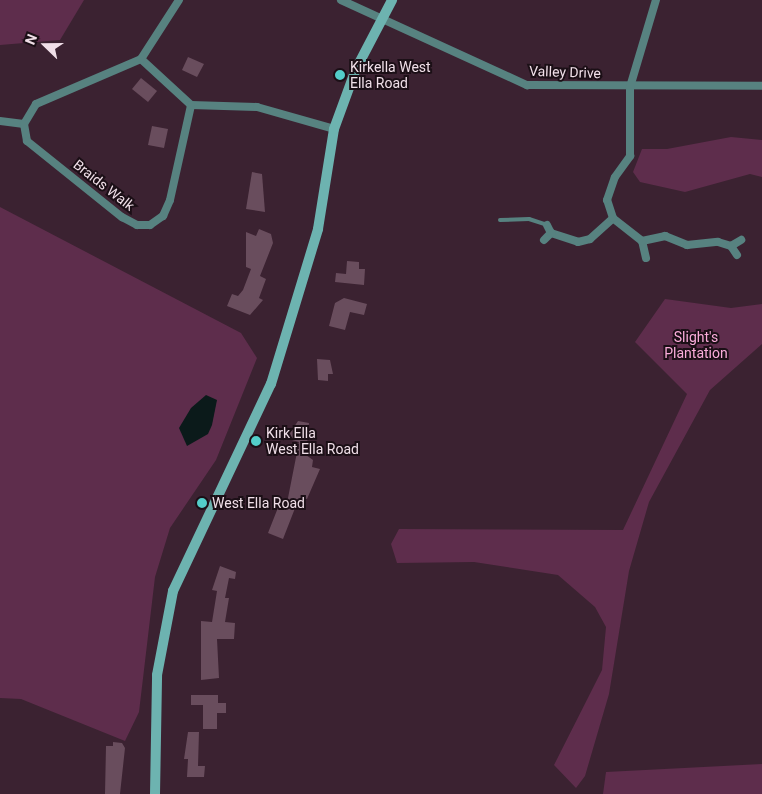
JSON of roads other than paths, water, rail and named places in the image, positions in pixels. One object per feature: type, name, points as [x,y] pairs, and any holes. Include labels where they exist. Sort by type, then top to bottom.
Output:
[{"type":"street","points":[[0,121],[24,124],[36,104],[141,59],[179,0]]},
{"type":"street","name":"Valley Drive","points":[[341,0],[526,85],[630,87],[762,86]]},
{"type":"street","points":[[155,794],[157,675],[173,590],[271,384],[318,229],[334,128],[382,18],[392,0]]},
{"type":"street","points":[[646,258],[642,241],[613,218],[607,200],[631,149],[630,87],[656,0]]},
{"type":"street","points":[[141,59],[191,104],[257,107],[334,128]]},
{"type":"street","name":"Braids Walk","points":[[24,124],[27,140],[122,217],[138,225],[150,225],[163,216],[170,200],[191,104]]},
{"type":"street","points":[[547,225],[551,233],[578,242],[590,239],[613,218]]},
{"type":"street","points":[[544,240],[551,233]]},
{"type":"street","points":[[642,241],[665,236],[686,246],[718,242],[731,246],[737,255]]},
{"type":"street","points":[[731,246],[741,240]]},
{"type":"lane","points":[[500,220],[529,218],[547,225]]},
{"type":"place","name":"Kirkella West Ella Road","points":[[340,75]]},
{"type":"place","name":"Kirk Ella West Ella Road","points":[[256,441]]},
{"type":"place","name":"West Ella Road","points":[[202,503]]},
{"type":"park label","name":"Slight's Plantation","points":[[696,346]]}]
